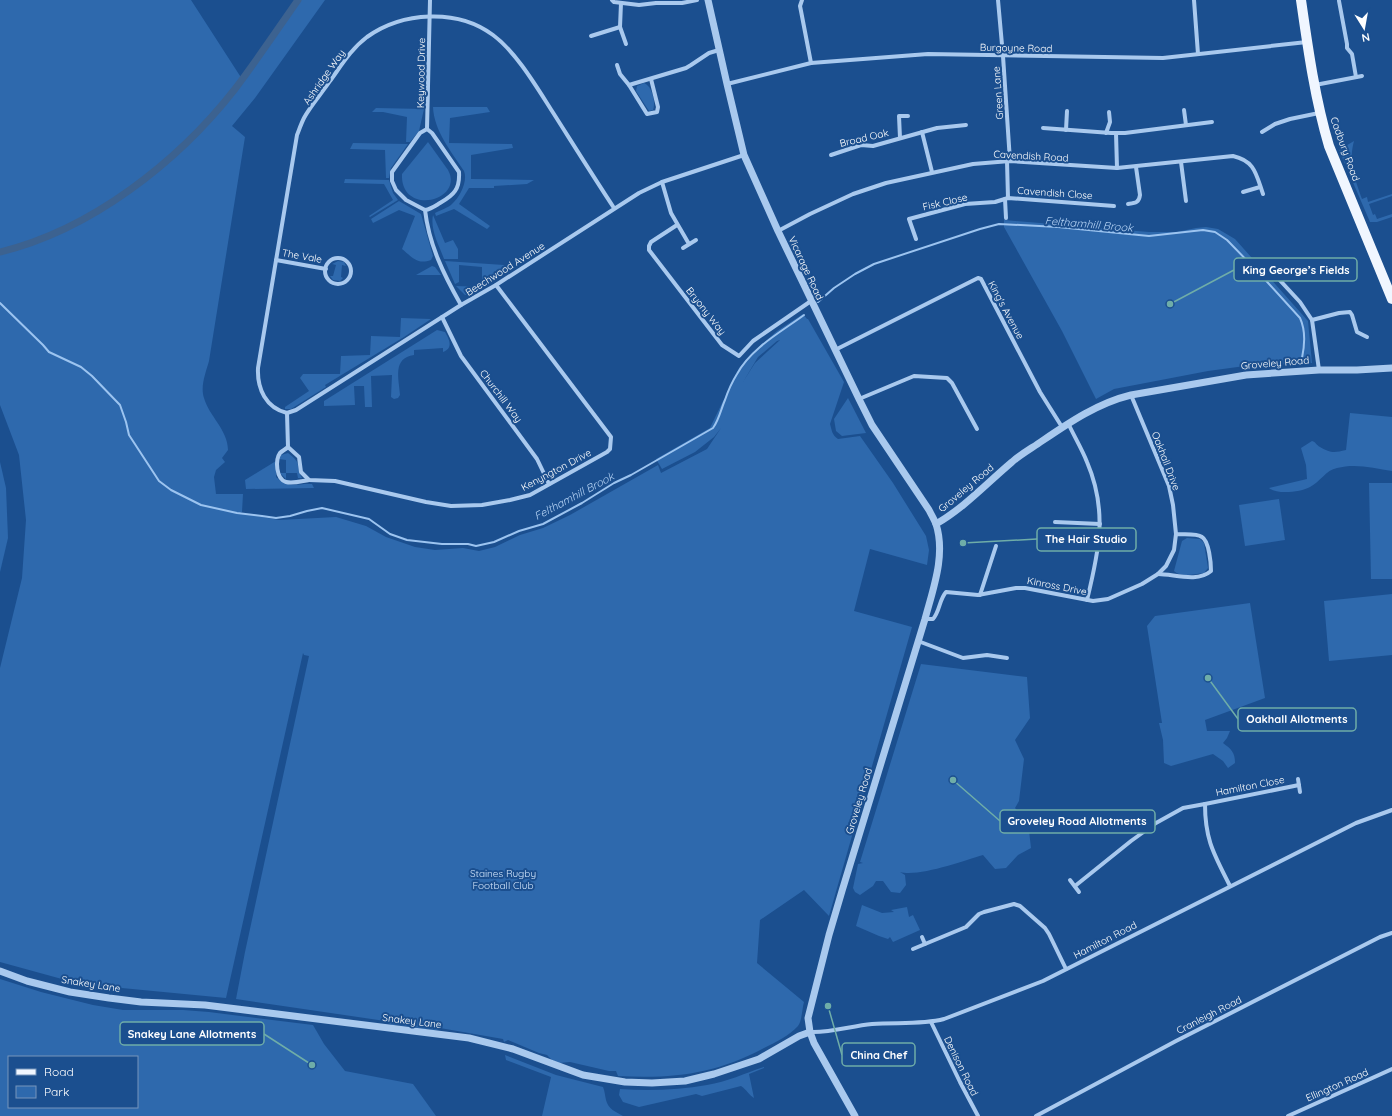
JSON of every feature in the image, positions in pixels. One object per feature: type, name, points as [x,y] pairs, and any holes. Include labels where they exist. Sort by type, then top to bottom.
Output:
[{"type":"main road","name":"Cadbury Road","points":[[1301,0],[1314,85],[1329,146],[1392,299]]},
{"type":"street","name":"Keywood Drive","points":[[427,129],[430,0]]},
{"type":"street","points":[[612,0],[614,2],[639,5],[656,3],[682,3],[697,0]]},
{"type":"street","name":"Vicarage Road","points":[[708,0],[744,155],[811,301],[872,425],[929,510],[936,524]]},
{"type":"street","points":[[802,0],[800,6],[811,63]]},
{"type":"street","name":"Green Lane","points":[[998,0],[1009,161]]},
{"type":"street","points":[[1194,0],[1198,54]]},
{"type":"street","points":[[1339,1],[1346,44],[1352,54],[1356,77]]},
{"type":"street","points":[[621,3],[620,27],[626,44]]},
{"type":"street","name":"Ashridge Way","points":[[285,413],[272,408],[261,392],[257,380],[297,135],[304,119],[352,51],[366,38],[383,27],[409,19],[430,16],[447,17],[472,23],[493,35],[513,54],[533,81],[614,208]]},
{"type":"street","points":[[591,36],[620,27]]},
{"type":"street","name":"Burgoyne Road","points":[[727,84],[811,63],[928,54],[1163,58],[1307,42]]},
{"type":"street","points":[[629,85],[691,65],[709,53],[719,50]]},
{"type":"street","points":[[617,65],[620,74],[629,85],[647,114],[657,112],[658,106],[651,79]]},
{"type":"street","points":[[1314,85],[1362,76]]},
{"type":"street","points":[[1184,110],[1186,125]]},
{"type":"street","points":[[1066,130],[1067,111]]},
{"type":"street","points":[[1106,133],[1110,122],[1109,112]]},
{"type":"street","points":[[1262,132],[1275,124],[1290,119],[1320,113]]},
{"type":"street","name":"Broad Oak","points":[[900,138],[899,116],[908,116]]},
{"type":"street","points":[[1042,128],[1116,133],[1212,122]]},
{"type":"street","name":"Broad Oak","points":[[831,155],[861,145],[873,146],[937,128],[966,125]]},
{"type":"street","points":[[427,129],[432,133],[459,172],[459,180],[457,188],[451,196],[430,209],[425,210],[406,200],[396,190],[392,181],[392,172],[420,133],[427,129]]},
{"type":"street","points":[[922,132],[932,172]]},
{"type":"street","points":[[1116,133],[1117,168]]},
{"type":"street","name":"Beechwood Avenue","points":[[285,413],[296,410],[640,193],[662,182],[744,155]]},
{"type":"street","name":"Cavendish Road","points":[[778,231],[853,194],[886,183],[973,164],[1009,161],[1117,168],[1233,156],[1245,159],[1254,169],[1263,194]]},
{"type":"street","name":"Cavendish Close","points":[[1009,161],[1006,199],[1114,206]]},
{"type":"street","points":[[1181,162],[1186,201]]},
{"type":"street","points":[[1128,204],[1139,200],[1136,167]]},
{"type":"street","points":[[662,182],[671,213],[689,244]]},
{"type":"street","points":[[1243,192],[1260,187]]},
{"type":"street","points":[[1006,199],[1006,218]]},
{"type":"street","name":"Fisk Close","points":[[916,239],[909,219],[965,204],[995,202],[1006,199]]},
{"type":"street","points":[[425,210],[432,245],[447,279],[461,305]]},
{"type":"street","name":"Bryony Way","points":[[677,225],[651,242],[649,250],[722,345],[739,356],[753,341],[811,301]]},
{"type":"street","points":[[682,248],[696,240]]},
{"type":"street","name":"The Vale","points":[[339,258],[346,261],[351,268],[351,272],[348,279],[344,282],[336,283],[329,279],[326,269],[331,260],[339,258]]},
{"type":"street","name":"The Vale","points":[[276,260],[326,269]]},
{"type":"street","points":[[1262,261],[1300,302],[1312,320],[1318,370]]},
{"type":"street","name":"King's Avenue","points":[[835,350],[978,278],[981,279],[1040,392],[1065,425]]},
{"type":"street","name":"Kenyngton Drive","points":[[288,447],[280,453],[277,459],[278,473],[280,478],[286,482],[309,480],[336,481],[426,502],[451,506],[482,505],[530,495],[607,452],[610,449],[611,437],[496,285]]},
{"type":"street","points":[[1312,320],[1339,312],[1350,312],[1358,332],[1367,337]]},
{"type":"street","name":"Churchill Way","points":[[442,317],[461,356],[538,459],[549,484]]},
{"type":"street","name":"Groveley Road","points":[[810,1032],[808,1018],[829,935],[938,574],[939,542],[936,524],[958,510],[1013,461],[1065,425],[1095,407],[1114,400],[1131,395],[1246,375],[1318,370],[1392,368]]},
{"type":"street","points":[[859,399],[914,376],[947,378],[952,383],[976,429]]},
{"type":"street","name":"Oakhall Drive","points":[[1131,395],[1169,486],[1176,534],[1174,550],[1166,566],[1152,579]]},
{"type":"street","points":[[285,413],[288,447],[299,457],[301,472],[309,480]]},
{"type":"street","points":[[1065,425],[1088,462],[1097,491],[1100,513],[1100,541],[1087,600]]},
{"type":"street","points":[[1055,522],[1100,524]]},
{"type":"street","points":[[1158,574],[1169,574],[1184,578],[1206,575],[1211,571],[1206,540],[1201,536],[1176,534]]},
{"type":"street","points":[[980,595],[996,546]]},
{"type":"street","name":"Kinross Drive","points":[[925,619],[933,619],[937,615],[942,596],[946,592],[980,595],[1016,588],[1025,588],[1094,601],[1108,599],[1127,592],[1152,579]]},
{"type":"street","points":[[918,641],[963,658],[987,655],[1007,658]]},
{"type":"street","name":"Hamilton Close","points":[[1298,779],[1300,792]]},
{"type":"street","name":"Hamilton Close","points":[[1075,886],[1131,841],[1156,823],[1183,808],[1299,785]]},
{"type":"street","name":"Hamilton Close","points":[[1205,804],[1205,825],[1208,840],[1230,886]]},
{"type":"street","name":"Hamilton Road","points":[[810,1032],[826,1032],[871,1024],[931,1022],[944,1019],[1043,980],[1356,823],[1392,810]]},
{"type":"street","points":[[1070,880],[1079,892]]},
{"type":"street","points":[[913,949],[966,927],[979,914],[1014,904],[1020,906],[1045,928],[1066,969]]},
{"type":"street","name":"Cranleigh Road","points":[[1036,1116],[1182,1037],[1380,937],[1392,933]]},
{"type":"street","points":[[922,937],[925,944]]},
{"type":"street","name":"Snakey Lane","points":[[0,971],[27,981],[70,992],[108,998],[141,1002],[205,1005],[469,1038],[513,1049],[583,1075],[625,1082],[652,1083],[685,1081],[714,1074],[759,1059],[799,1036],[810,1032]]},
{"type":"street","name":"Denison Road","points":[[931,1022],[978,1116]]},
{"type":"street","points":[[810,1032],[815,1044],[855,1116]]},
{"type":"street","name":"Ellington Road","points":[[1288,1116],[1392,1069]]},
{"type":"green space","name":"Staines Rugby Football Club","points":[[0,0],[191,0],[242,79],[298,0],[325,0],[255,98],[232,126],[245,137],[209,361],[204,379],[203,393],[206,405],[225,436],[228,450],[222,458],[225,462],[216,470],[214,477],[216,494],[243,494],[242,512],[240,513],[279,520],[336,517],[366,526],[386,537],[415,547],[435,550],[463,548],[479,551],[495,547],[520,535],[543,528],[570,515],[658,465],[661,473],[707,449],[721,428],[714,437],[695,452],[662,469],[656,459],[710,428],[739,368],[750,355],[777,331],[803,314],[808,319],[844,382],[830,424],[833,434],[838,439],[860,436],[893,483],[926,536],[929,550],[927,565],[870,549],[854,611],[912,627],[829,916],[804,890],[760,920],[757,963],[804,1002],[798,1026],[778,1041],[728,1064],[694,1073],[658,1077],[638,1077],[618,1076],[616,1071],[609,1071],[570,1062],[559,1063],[552,1060],[547,1055],[508,1040],[504,1042],[503,1039],[440,1028],[438,1030],[434,1030],[403,1025],[392,1025],[385,1021],[236,999],[309,656],[304,655],[303,653],[226,998],[80,984],[0,962],[0,668],[22,578],[26,520],[19,455],[0,405]],"holes":[[[780,340],[755,363],[743,382],[758,357]]]},
{"type":"green space","points":[[644,83],[649,87],[653,95],[653,110],[649,111],[636,91],[637,86]]},
{"type":"green space","points":[[433,107],[487,107],[490,112],[450,118],[449,143],[512,144],[513,148],[471,155],[471,179],[534,180],[527,184],[494,186],[494,188],[469,188],[459,204],[490,226],[487,229],[454,209],[436,216],[435,213],[446,208],[458,197],[464,184],[465,175],[440,133],[436,124]]},
{"type":"green space","points":[[376,108],[424,109],[419,131],[410,142],[406,142],[407,117],[383,112],[372,112]]},
{"type":"green space","points":[[1354,141],[1352,149],[1352,163],[1362,199],[1367,197],[1368,202],[1392,194],[1392,196],[1369,204],[1373,215],[1375,214],[1377,219],[1392,214],[1392,217],[1377,222],[1370,222],[1339,150]]},
{"type":"green space","points":[[428,142],[448,170],[451,181],[448,190],[440,196],[431,200],[420,200],[411,196],[404,187],[402,174]]},
{"type":"green space","points":[[353,143],[408,144],[391,168],[389,178],[386,178],[385,150],[350,149]]},
{"type":"green space","points":[[345,179],[389,180],[393,193],[398,200],[370,217],[369,216],[393,200],[384,184],[344,183]]},
{"type":"green space","points":[[399,201],[421,214],[433,256],[431,260],[422,262],[418,261],[402,249],[415,216],[399,210],[373,223],[371,219]]},
{"type":"green space","points":[[433,215],[445,243],[453,240],[458,249],[458,259],[444,259],[434,232],[432,221]]},
{"type":"green space","points":[[1004,220],[1149,232],[1177,232],[1206,227],[1218,229],[1235,239],[1308,321],[1312,363],[1245,366],[1208,371],[1114,389],[1096,399],[1062,331],[1004,227]]},
{"type":"green space","points":[[338,261],[344,262],[346,266],[342,265],[341,277],[343,278],[340,281],[333,280],[330,276],[333,276],[336,265],[332,264]]},
{"type":"green space","points":[[445,261],[504,265],[505,268],[484,286],[482,285],[482,267],[459,265],[459,282],[455,284]]},
{"type":"green space","points":[[432,266],[435,267],[441,275],[416,275]]},
{"type":"green space","points":[[456,286],[483,287],[469,295],[465,295]]},
{"type":"green space","points":[[401,318],[431,319],[325,385],[326,387],[291,409],[285,409],[285,407],[309,391],[300,378],[303,374],[340,374],[341,356],[370,355],[371,336],[400,337]]},
{"type":"green space","points":[[437,330],[445,332],[450,343],[449,348],[443,352],[443,348],[414,350],[414,355],[402,360],[398,370],[400,395],[398,398],[394,399],[391,397],[392,375],[371,376],[372,407],[365,407],[364,386],[354,386],[355,405],[324,406],[324,401]]},
{"type":"green space","points":[[848,398],[866,433],[842,436],[836,431],[834,419]]},
{"type":"green space","points":[[1350,413],[1392,417],[1392,471],[1364,466],[1351,466],[1333,469],[1314,485],[1306,489],[1278,492],[1269,488],[1307,479],[1306,465],[1301,448],[1312,441],[1329,451],[1335,452],[1346,450]]},
{"type":"green space","points":[[288,453],[296,460],[302,478],[298,478],[297,473],[286,473],[286,460],[279,459],[281,455]]},
{"type":"green space","points":[[276,461],[276,477],[281,481],[293,485],[312,484],[314,488],[246,489],[245,480]]},
{"type":"green space","points":[[0,462],[6,488],[8,538],[0,572]]},
{"type":"green space","points":[[280,473],[286,473],[286,479]]},
{"type":"green space","points":[[1369,483],[1392,483],[1392,579],[1371,579]]},
{"type":"green space","points":[[1279,499],[1285,540],[1245,546],[1239,505]]},
{"type":"green space","points":[[1187,538],[1200,539],[1204,543],[1208,568],[1204,573],[1184,575],[1174,571],[1182,541]]},
{"type":"green space","points":[[1392,594],[1392,655],[1329,661],[1324,601]]},
{"type":"green space","points":[[1250,603],[1265,698],[1205,720],[1207,731],[1230,731],[1223,743],[1232,751],[1235,763],[1228,768],[1223,761],[1213,754],[1171,766],[1164,763],[1163,740],[1159,723],[1162,723],[1147,626],[1155,616]]},
{"type":"green space","points":[[921,664],[1027,677],[1030,718],[1015,740],[1024,759],[1019,801],[1015,808],[1028,822],[1031,848],[1018,855],[1006,868],[995,869],[983,855],[929,870],[908,873],[900,872],[905,875],[906,885],[900,893],[891,892],[883,881],[876,881],[873,886],[860,895],[855,892],[853,888],[858,864],[863,863],[860,862]]},
{"type":"green space","points":[[862,905],[882,913],[894,912],[891,910],[907,907],[909,917],[913,915],[920,930],[893,942],[890,937],[888,939],[879,936],[856,926]]},
{"type":"green space","points":[[0,979],[41,992],[93,1005],[123,1010],[183,1010],[209,1012],[313,1025],[324,1044],[345,1071],[413,1084],[436,1116],[0,1116]]},
{"type":"green space","points":[[505,1055],[556,1075],[603,1087],[609,1106],[623,1116],[542,1116],[551,1077],[506,1060]]},
{"type":"green space","points":[[764,1067],[749,1074],[754,1098],[741,1086],[702,1096],[696,1094],[639,1107],[623,1102],[619,1095],[620,1089],[664,1090],[714,1084]]},
{"type":"waterway","points":[[0,252],[34,242],[67,228],[130,190],[160,167],[187,142],[235,89],[298,0]]},
{"type":"waterway","name":"Felthamhill Brook","points":[[818,302],[834,288],[855,274],[874,264],[999,224],[1058,227],[1149,236],[1203,230],[1215,232],[1227,240],[1300,318],[1304,338],[1302,358]]},
{"type":"waterway","name":"Felthamhill Brook","points":[[0,303],[49,352],[81,367],[92,376],[120,405],[129,435],[159,481],[171,490],[201,505],[237,513],[276,518],[322,508],[369,519],[390,534],[407,540],[442,544],[468,544],[476,546],[494,542],[519,531],[543,524],[713,428],[735,377],[750,356],[767,341],[804,315]]},
{"type":"place","name":"King George’s Fields","points":[[1170,304]]},
{"type":"place","name":"The Hair Studio","points":[[963,543]]},
{"type":"place","name":"Oakhall Allotments","points":[[1208,678]]},
{"type":"place","name":"Groveley Road Allotments","points":[[953,780]]},
{"type":"place","name":"China Chef","points":[[828,1006]]},
{"type":"place","name":"Snakey Lane Allotments","points":[[312,1065]]}]
